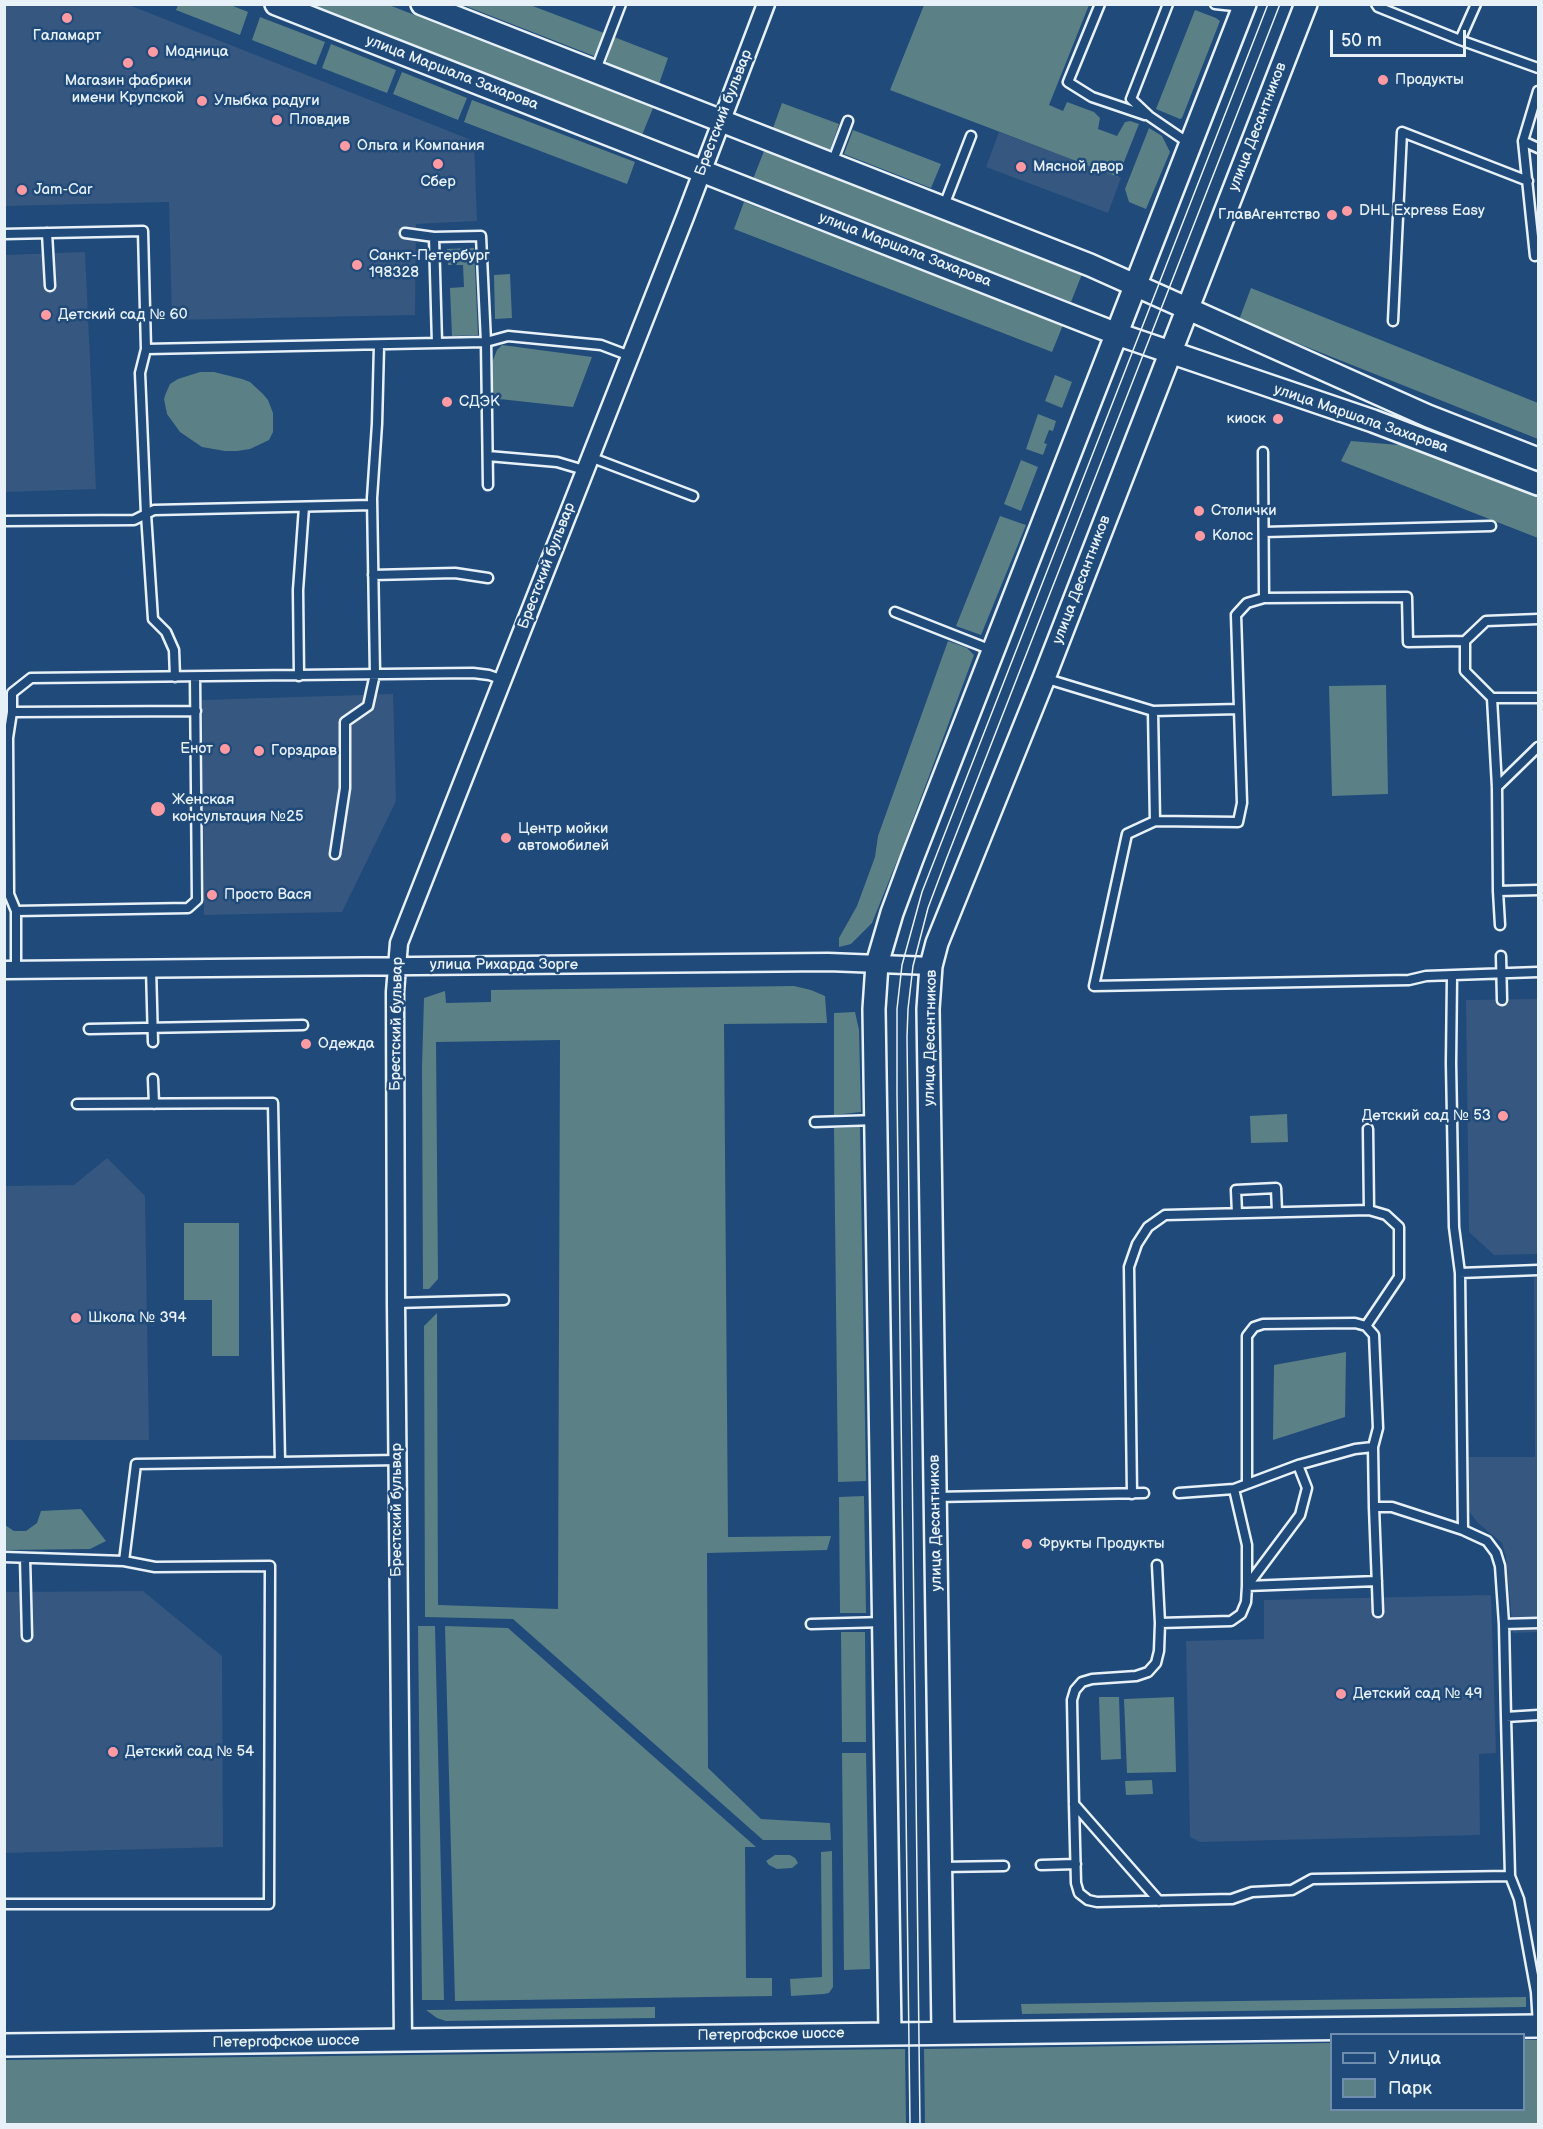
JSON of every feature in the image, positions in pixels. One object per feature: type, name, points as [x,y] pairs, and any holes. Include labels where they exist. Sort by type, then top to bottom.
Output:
[{"type":"street","name":"улица Маршала Захарова","points":[[276,4],[1117,334],[1373,421],[1539,484]]},
{"type":"street","name":"улица Маршала Захарова","points":[[422,4],[1090,265],[1428,416],[1539,459]]},
{"type":"street","name":"Брестский бульвар","points":[[403,2040],[396,1303],[397,966],[399,943],[703,171],[766,4]]},
{"type":"street","name":"улица Десантников","points":[[943,2033],[928,1009],[931,966],[937,943],[1044,678],[1306,4]]},
{"type":"street","points":[[890,2034],[874,1009],[877,964],[892,913],[912,859],[1244,6]]},
{"type":"street","name":"улица Рихарда Зорге","points":[[10,969],[816,962],[931,966]]},
{"type":"street","name":"Петергофское шоссе","points":[[4,2045],[1538,2026]]},
{"type":"lane","points":[[595,72],[621,4]]},
{"type":"lane","points":[[1100,4],[1068,82],[1092,97],[1149,116]]},
{"type":"lane","points":[[1168,4],[1131,99],[1149,116],[1190,144]]},
{"type":"lane","points":[[1215,4],[1244,6]]},
{"type":"lane","points":[[1376,4],[1378,7],[1460,40],[1539,68]]},
{"type":"lane","points":[[1460,40],[1476,4]]},
{"type":"lane","points":[[1535,256],[1523,141],[1539,91]]},
{"type":"lane","points":[[831,164],[848,121]]},
{"type":"lane","points":[[1393,321],[1402,132],[1528,181]]},
{"type":"lane","points":[[943,208],[971,136]]},
{"type":"lane","points":[[1523,141],[1539,148]]},
{"type":"lane","points":[[4,234],[143,231],[146,349],[140,373],[153,619],[166,632],[174,650],[175,677]]},
{"type":"lane","points":[[47,233],[50,286]]},
{"type":"lane","points":[[405,233],[434,237],[481,236],[486,342],[488,485]]},
{"type":"lane","points":[[434,237],[437,343]]},
{"type":"lane","points":[[146,349],[379,346],[486,342],[508,336],[602,345],[630,356]]},
{"type":"lane","points":[[335,854],[345,788],[345,722],[368,706],[375,674],[372,505],[379,346]]},
{"type":"lane","points":[[1263,452],[1264,598]]},
{"type":"lane","points":[[488,456],[587,464],[693,496]]},
{"type":"lane","points":[[4,521],[134,520],[154,510],[372,505]]},
{"type":"lane","points":[[299,676],[298,590],[304,507]]},
{"type":"lane","points":[[1264,532],[1491,526]]},
{"type":"lane","points":[[373,575],[455,573],[488,578]]},
{"type":"lane","points":[[1539,619],[1486,621],[1465,641],[1408,642],[1407,597],[1264,598],[1247,603],[1236,615],[1242,803],[1238,822],[1155,821],[1127,834],[1094,986],[1409,980],[1426,976],[1452,977],[1539,972]]},
{"type":"lane","points":[[895,612],[994,651]]},
{"type":"lane","points":[[1465,641],[1465,670],[1492,698],[1497,787],[1500,925]]},
{"type":"lane","points":[[10,969],[16,911],[9,894],[8,738],[12,693],[31,678],[473,673],[503,680]]},
{"type":"lane","points":[[16,911],[188,908],[197,900],[195,677]]},
{"type":"lane","points":[[1044,678],[1153,711],[1239,709]]},
{"type":"lane","points":[[1492,698],[1539,698]]},
{"type":"lane","points":[[12,712],[196,711]]},
{"type":"lane","points":[[1153,711],[1155,821]]},
{"type":"lane","points":[[1497,787],[1539,747]]},
{"type":"lane","points":[[1498,891],[1539,890]]},
{"type":"lane","points":[[1501,956],[1502,1000]]},
{"type":"lane","points":[[151,968],[153,1042]]},
{"type":"lane","points":[[1452,977],[1454,1227],[1460,1273],[1463,1530]]},
{"type":"lane","points":[[89,1029],[303,1025]]},
{"type":"lane","points":[[153,1078],[154,1104]]},
{"type":"lane","points":[[76,1104],[273,1103],[280,1462]]},
{"type":"lane","points":[[815,1122],[876,1120]]},
{"type":"lane","points":[[1368,1129],[1369,1210]]},
{"type":"lane","points":[[1237,1213],[1236,1190],[1276,1188],[1277,1212]]},
{"type":"lane","points":[[1132,1494],[1129,1267],[1137,1244],[1148,1227],[1166,1215],[1369,1210],[1386,1215],[1399,1227],[1400,1277],[1366,1326]]},
{"type":"lane","points":[[1460,1273],[1539,1270]]},
{"type":"lane","points":[[396,1303],[504,1300]]},
{"type":"lane","points":[[1247,1484],[1245,1347],[1247,1336],[1254,1327],[1263,1324],[1355,1323],[1366,1326],[1374,1335],[1377,1428],[1373,1447],[1378,1612]]},
{"type":"lane","points":[[1179,1493],[1234,1489],[1298,1465],[1355,1449],[1373,1447]]},
{"type":"lane","points":[[124,1561],[136,1464],[397,1460]]},
{"type":"lane","points":[[1247,1586],[1300,1515],[1307,1488],[1298,1465]]},
{"type":"lane","points":[[1160,1623],[1231,1621],[1241,1614],[1246,1602],[1247,1545],[1234,1489]]},
{"type":"lane","points":[[935,1497],[1144,1493]]},
{"type":"lane","points":[[1374,1508],[1392,1507],[1463,1530],[1487,1541],[1496,1552],[1500,1566],[1504,1623],[1510,1876],[1519,1899],[1536,1992],[1538,2026]]},
{"type":"lane","points":[[4,1557],[124,1561],[155,1567],[270,1566],[268,1904],[4,1904]]},
{"type":"lane","points":[[25,1558],[27,1636]]},
{"type":"lane","points":[[1157,1565],[1160,1623],[1156,1663],[1148,1672],[1136,1676],[1092,1679],[1082,1682],[1075,1690],[1072,1700],[1076,1883],[1079,1893],[1088,1900],[1097,1902],[1232,1899],[1252,1892],[1293,1890],[1312,1879],[1510,1876]]},
{"type":"lane","points":[[1247,1586],[1377,1581]]},
{"type":"lane","points":[[811,1624],[885,1622]]},
{"type":"lane","points":[[1504,1623],[1539,1623]]},
{"type":"lane","points":[[1506,1717],[1539,1715]]},
{"type":"lane","points":[[1074,1804],[1159,1901]]},
{"type":"lane","points":[[1041,1865],[1076,1864]]},
{"type":"lane","points":[[941,1867],[1004,1866]]},
{"type":"shaded area","points":[[4,5],[129,5],[474,141],[477,221],[416,224],[415,315],[172,320],[169,202],[5,206]]},
{"type":"shaded area","points":[[999,132],[1121,178],[1108,213],[986,167]]},
{"type":"shaded area","name":"Детский сад № 60","points":[[85,252],[96,489],[5,492],[4,255]]},
{"type":"shaded area","points":[[393,694],[396,801],[342,912],[204,915],[202,700]]},
{"type":"shaded area","name":"Детский сад № 53","points":[[1538,999],[1538,1254],[1494,1255],[1469,1232],[1466,1000]]},
{"type":"shaded area","name":"Школа № 394","points":[[107,1158],[145,1196],[149,1440],[5,1440],[5,1186],[74,1185]]},
{"type":"shaded area","points":[[1534,1277],[1538,1277],[1538,1632],[1513,1633],[1506,1557],[1502,1543],[1478,1523],[1469,1511],[1469,1457],[1535,1457]]},
{"type":"shaded area","name":"Детский сад № 54","points":[[143,1591],[222,1656],[223,1847],[5,1853],[4,1592]]},
{"type":"shaded area","name":"Детский сад № 49","points":[[1491,1595],[1496,1753],[1479,1754],[1480,1835],[1200,1842],[1190,1837],[1186,1641],[1264,1639],[1264,1600]]},
{"type":"green space","points":[[228,4],[248,12],[240,35],[176,10],[178,5]]},
{"type":"green space","points":[[309,5],[389,5],[653,108],[642,135]]},
{"type":"green space","points":[[463,5],[530,5],[604,33],[594,56]]},
{"type":"green space","points":[[924,5],[1089,5],[1049,105],[1063,111],[1067,102],[1094,112],[1100,118],[1098,129],[1117,136],[1125,122],[1139,124],[1118,177],[890,90]]},
{"type":"green space","points":[[1195,10],[1220,21],[1180,119],[1156,109]]},
{"type":"green space","points":[[260,17],[325,42],[316,65],[252,40]]},
{"type":"green space","points":[[614,37],[668,58],[659,84],[606,63]]},
{"type":"green space","points":[[331,44],[396,70],[387,93],[322,68]]},
{"type":"green space","points":[[402,72],[467,98],[458,120],[393,94]]},
{"type":"green space","points":[[472,100],[635,162],[627,184],[464,122]]},
{"type":"green space","points":[[782,103],[839,124],[830,150],[773,128]]},
{"type":"green space","points":[[1149,128],[1162,136],[1170,152],[1146,209],[1129,202],[1125,189]]},
{"type":"green space","points":[[853,130],[941,164],[931,188],[844,154]]},
{"type":"green space","points":[[764,151],[1082,274],[1071,302],[753,179]]},
{"type":"green space","points":[[744,202],[1063,325],[1052,352],[734,229]]},
{"type":"green space","points":[[474,248],[478,335],[452,336],[450,288],[464,287],[463,265],[448,265],[447,249]]},
{"type":"green space","points":[[510,274],[512,318],[495,319],[494,275]]},
{"type":"green space","points":[[1251,288],[1538,403],[1538,439],[1239,320]]},
{"type":"green space","points":[[502,345],[592,357],[573,407],[490,398],[491,365],[497,350]]},
{"type":"green space","points":[[200,372],[214,372],[242,379],[250,382],[263,394],[273,413],[273,432],[269,440],[250,449],[225,451],[202,447],[180,432],[167,414],[164,399],[170,384]]},
{"type":"green space","points":[[1055,375],[1072,382],[1062,408],[1045,401]]},
{"type":"green space","points":[[1038,414],[1056,421],[1053,431],[1049,430],[1044,443],[1047,444],[1043,455],[1026,449]]},
{"type":"green space","points":[[1351,441],[1411,446],[1538,497],[1538,538],[1341,461]]},
{"type":"green space","points":[[1021,460],[1038,467],[1021,511],[1004,504]]},
{"type":"green space","points":[[1000,516],[1026,525],[981,635],[956,626]]},
{"type":"green space","points":[[948,641],[967,648],[974,655],[872,923],[851,944],[839,947],[839,938],[857,906],[875,857],[878,836]]},
{"type":"green space","points":[[1386,685],[1388,794],[1332,796],[1329,686]]},
{"type":"green space","points":[[794,986],[825,996],[827,1023],[724,1024],[728,1537],[831,1536],[827,1550],[707,1553],[708,1768],[761,1819],[830,1823],[831,1840],[763,1840],[513,1619],[425,1617],[424,1326],[437,1313],[438,1605],[558,1609],[560,1040],[436,1042],[438,1279],[429,1289],[423,1289],[424,998],[445,991],[446,1003],[491,1002],[491,990]]},
{"type":"green space","points":[[855,1012],[859,1030],[861,1112],[834,1115],[834,1013]]},
{"type":"green space","points":[[1287,1114],[1288,1142],[1251,1143],[1250,1116]]},
{"type":"green space","points":[[860,1127],[866,1481],[838,1482],[834,1128]]},
{"type":"green space","points":[[184,1223],[239,1223],[239,1356],[212,1356],[212,1300],[184,1300]]},
{"type":"green space","points":[[1346,1352],[1345,1417],[1273,1440],[1274,1365]]},
{"type":"green space","points":[[864,1496],[866,1613],[840,1613],[839,1497]]},
{"type":"green space","points":[[81,1509],[106,1541],[90,1549],[5,1550],[5,1525],[14,1531],[26,1531],[37,1523],[41,1511]]},
{"type":"green space","points":[[418,1626],[435,1626],[444,2000],[422,2000]]},
{"type":"green space","points":[[445,1626],[508,1628],[756,1847],[745,1847],[746,1978],[772,1978],[772,1996],[455,2001]]},
{"type":"green space","points":[[841,1632],[865,1632],[866,1742],[842,1742]]},
{"type":"green space","points":[[1099,1697],[1119,1697],[1121,1759],[1101,1760]]},
{"type":"green space","points":[[1174,1697],[1176,1772],[1127,1773],[1124,1699]]},
{"type":"green space","points":[[842,1753],[866,1753],[870,1969],[844,1970]]},
{"type":"green space","points":[[1152,1780],[1153,1794],[1126,1795],[1125,1781]]},
{"type":"green space","points":[[832,1851],[833,1987],[829,1993],[791,1996],[790,1979],[822,1977],[821,1852]]},
{"type":"green space","points":[[775,1855],[790,1855],[798,1863],[792,1868],[777,1869],[766,1861]]},
{"type":"green space","points":[[1526,1997],[1526,2007],[1022,2014],[1021,2004]]},
{"type":"green space","points":[[655,2007],[655,2018],[446,2021],[426,2010]]},
{"type":"green space","points":[[1525,2040],[1538,2040],[1538,2124],[925,2124],[924,2049],[1330,2043],[1330,2111],[1525,2111]]},
{"type":"green space","points":[[905,2049],[906,2124],[5,2124],[5,2060]]},
{"type":"tram line","points":[[910,2124],[897,1093],[897,1009],[902,965],[922,892],[1268,4]]},
{"type":"tram line","points":[[920,2124],[907,1037],[913,966],[928,908],[946,860],[1280,4]]},
{"type":"place","name":"Галамарт","points":[[67,18]]},
{"type":"place","name":"Модница","points":[[153,52]]},
{"type":"place","name":"Магазин фабрики имени Крупской","points":[[128,63]]},
{"type":"place","name":"Продукты","points":[[1383,80]]},
{"type":"place","name":"Улыбка радуги","points":[[202,101]]},
{"type":"place","name":"Пловдив","points":[[277,120]]},
{"type":"place","name":"Ольга и Компания","points":[[345,146]]},
{"type":"place","name":"Сбер","points":[[438,164]]},
{"type":"place","name":"Мясной двор","points":[[1021,167]]},
{"type":"place","name":"Jam-Car","points":[[22,190]]},
{"type":"place","name":"DHL Express Easy","points":[[1347,211]]},
{"type":"place","name":"ГлавАгентство","points":[[1332,215]]},
{"type":"place","name":"Санкт-Петербург 198328","points":[[357,265]]},
{"type":"place","name":"Детский сад № 60","points":[[46,315]]},
{"type":"place","name":"СДЭК","points":[[447,402]]},
{"type":"place","name":"киоск","points":[[1278,419]]},
{"type":"place","name":"Столички","points":[[1199,511]]},
{"type":"place","name":"Колос","points":[[1200,536]]},
{"type":"place","name":"Енот","points":[[225,749]]},
{"type":"place","name":"Горздрав","points":[[259,751]]},
{"type":"place","name":"Женская консультация №25","points":[[158,809]]},
{"type":"place","name":"Центр мойки автомобилей","points":[[506,838]]},
{"type":"place","name":"Просто Вася","points":[[212,895]]},
{"type":"place","name":"Одежда","points":[[306,1044]]},
{"type":"place","name":"Детский сад № 53","points":[[1503,1116]]},
{"type":"place","name":"Школа № 394","points":[[76,1318]]},
{"type":"place","name":"Фрукты Продукты","points":[[1027,1544]]},
{"type":"place","name":"Детский сад № 49","points":[[1341,1694]]},
{"type":"place","name":"Детский сад № 54","points":[[113,1752]]}]
